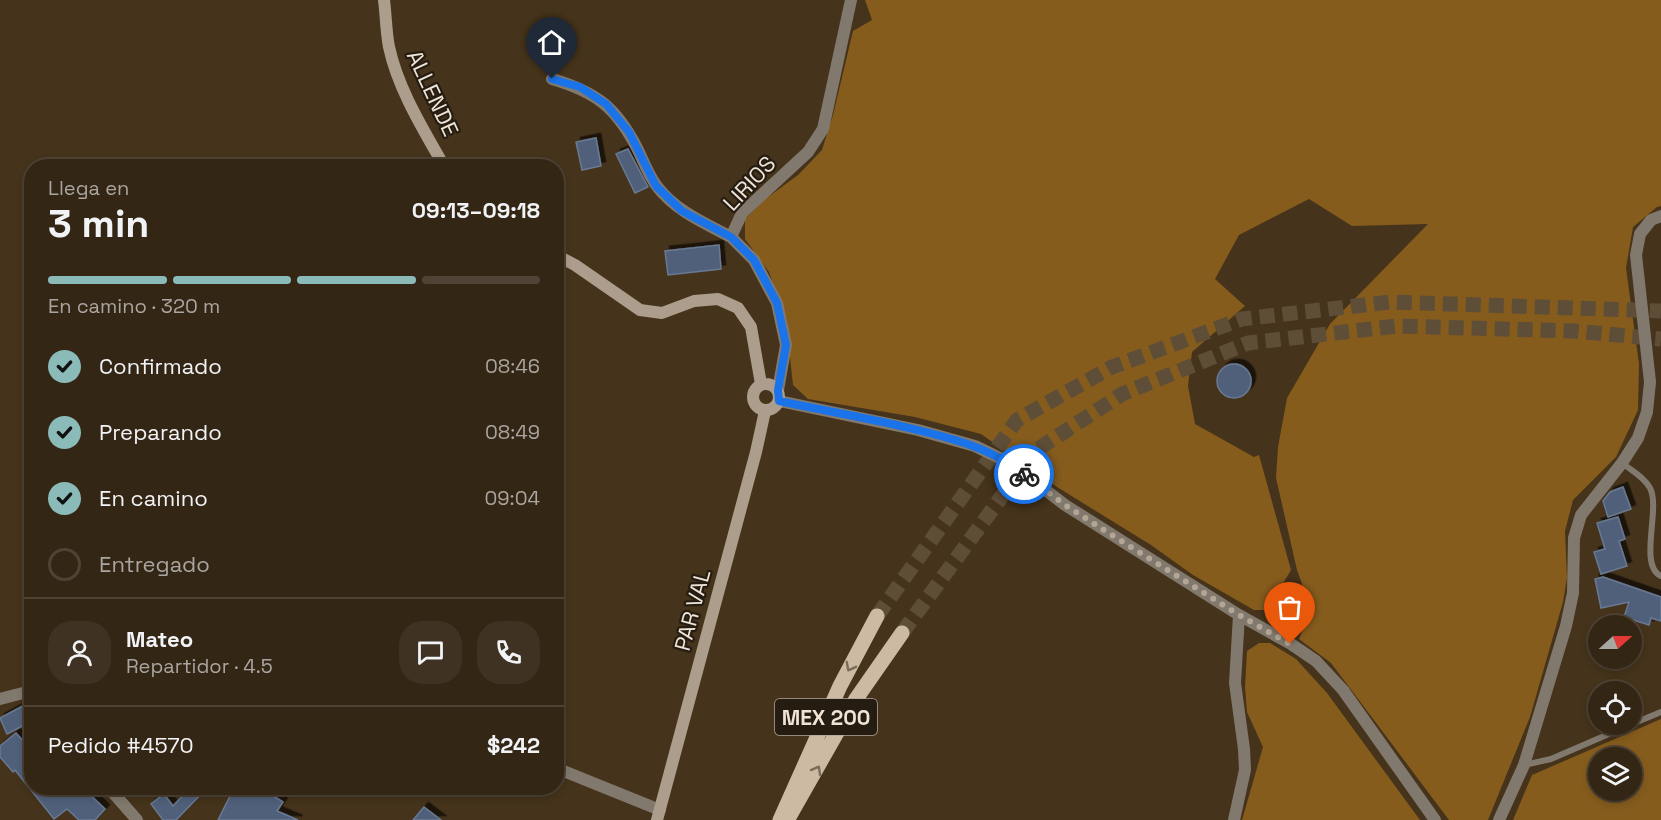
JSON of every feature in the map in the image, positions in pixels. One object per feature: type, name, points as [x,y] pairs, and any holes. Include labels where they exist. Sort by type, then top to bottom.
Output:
[{"type":"main road","name":"MEX 200","points":[[780,820],[840,686],[877,616]]},
{"type":"main road","name":"MEX 200","points":[[787,820],[856,699],[902,633]]},
{"type":"street","name":"ALLENDE","points":[[384,0],[388,45],[396,72],[440,159]]},
{"type":"street","name":"LIRIOS","points":[[778,395],[786,345],[777,303],[754,260],[731,237],[742,213],[808,152],[823,129],[852,0]]},
{"type":"street","points":[[552,79],[580,87],[606,104],[629,132],[656,186],[682,211],[731,237]]},
{"type":"street","points":[[1499,820],[1524,765],[1566,626],[1573,593],[1574,538],[1581,515],[1622,463],[1638,438],[1647,412],[1650,382],[1636,255],[1640,234],[1652,220],[1661,216]]},
{"type":"street","points":[[564,259],[640,310],[662,313],[694,301],[718,300],[738,308],[751,327],[761,384]]},
{"type":"street","points":[[761,384],[753,393],[755,405],[765,411],[771,410],[778,395]]},
{"type":"street","points":[[761,384],[773,385],[778,395],[975,446],[1012,464],[1065,505],[1316,661],[1343,690],[1435,820]]},
{"type":"street","name":"PAR VAL","points":[[658,815],[765,411]]},
{"type":"street","points":[[1234,820],[1245,770],[1235,683],[1239,615]]},
{"type":"street","points":[[0,699],[24,693]]},
{"type":"street","points":[[564,772],[658,815]]},
{"type":"street","points":[[115,795],[138,820]]},
{"type":"lane","points":[[1622,463],[1644,480],[1651,489],[1653,502],[1650,563],[1656,574],[1661,576]]},
{"type":"lane","points":[[1642,720],[1661,712]]},
{"type":"lane","points":[[1524,765],[1551,759],[1607,735]]},
{"type":"shaded area","points":[[865,0],[1661,0],[1661,206],[1633,227],[1626,268],[1639,364],[1638,410],[1616,457],[1573,500],[1565,531],[1567,578],[1563,602],[1530,717],[1488,820],[1449,820],[1331,663],[1299,639],[1311,609],[1297,570],[1276,478],[1278,447],[1287,398],[1330,324],[1428,224],[1352,226],[1309,199],[1239,235],[1215,279],[1245,306],[1192,352],[1188,386],[1195,424],[1254,457],[1259,455],[1291,570],[1267,610],[1254,610],[1193,575],[1151,545],[1057,487],[981,434],[915,417],[808,399],[793,385],[786,321],[769,272],[745,239],[745,219],[764,200],[798,175],[822,150],[833,115],[853,31],[872,20]]},
{"type":"shaded area","points":[[1259,643],[1270,643],[1296,659],[1327,693],[1420,820],[1242,820],[1263,747],[1247,712],[1245,687],[1247,651]]},
{"type":"shaded area","points":[[1661,719],[1661,820],[1513,820],[1532,775],[1588,751],[1588,801],[1642,801],[1642,747],[1596,747],[1624,735],[1642,735],[1642,727]]},
{"type":"building","points":[[596,138],[601,166],[582,170],[576,142]]},
{"type":"building","points":[[628,149],[648,187],[635,193],[616,154]]},
{"type":"building","points":[[719,245],[721,269],[668,275],[665,251]]},
{"type":"building","points":[[1234,364],[1246,369],[1251,381],[1246,393],[1234,398],[1222,393],[1217,381],[1222,369]]},
{"type":"building","points":[[1623,487],[1631,509],[1608,517],[1603,501],[1610,492]]},
{"type":"building","points":[[1618,517],[1625,539],[1619,541],[1627,566],[1601,574],[1594,552],[1605,549],[1597,523]]},
{"type":"building","points":[[1603,577],[1661,597],[1661,621],[1651,618],[1649,625],[1642,623],[1642,615],[1625,615],[1629,602],[1601,608],[1595,579]]},
{"type":"building","points":[[24,705],[24,725],[7,734],[0,718]]},
{"type":"building","points":[[16,733],[24,742],[24,781],[0,757],[0,746]]},
{"type":"building","points":[[35,795],[90,795],[105,809],[95,820],[79,820],[67,809],[54,819]]},
{"type":"building","points":[[165,795],[173,806],[183,795],[200,795],[176,820],[163,820],[151,804]]},
{"type":"building","points":[[230,795],[272,795],[283,802],[277,811],[298,820],[218,820]]},
{"type":"building","points":[[424,807],[441,820],[413,820]]},
{"type":"tunnel","points":[[877,616],[1017,420],[1112,367],[1242,319],[1390,302],[1661,311]]},
{"type":"tunnel","points":[[902,633],[1035,451],[1122,394],[1248,343],[1397,326],[1574,331],[1661,339]]},
{"type":"way so far","points":[[1024,474],[1065,505],[1107,532],[1239,615],[1290,644]]},
{"type":"route","points":[[552,79],[580,87],[606,104],[629,132],[656,186],[682,211],[731,237],[754,260],[777,303],[786,345],[778,390],[779,401],[918,430],[975,446],[1012,464],[1024,474]]}]
